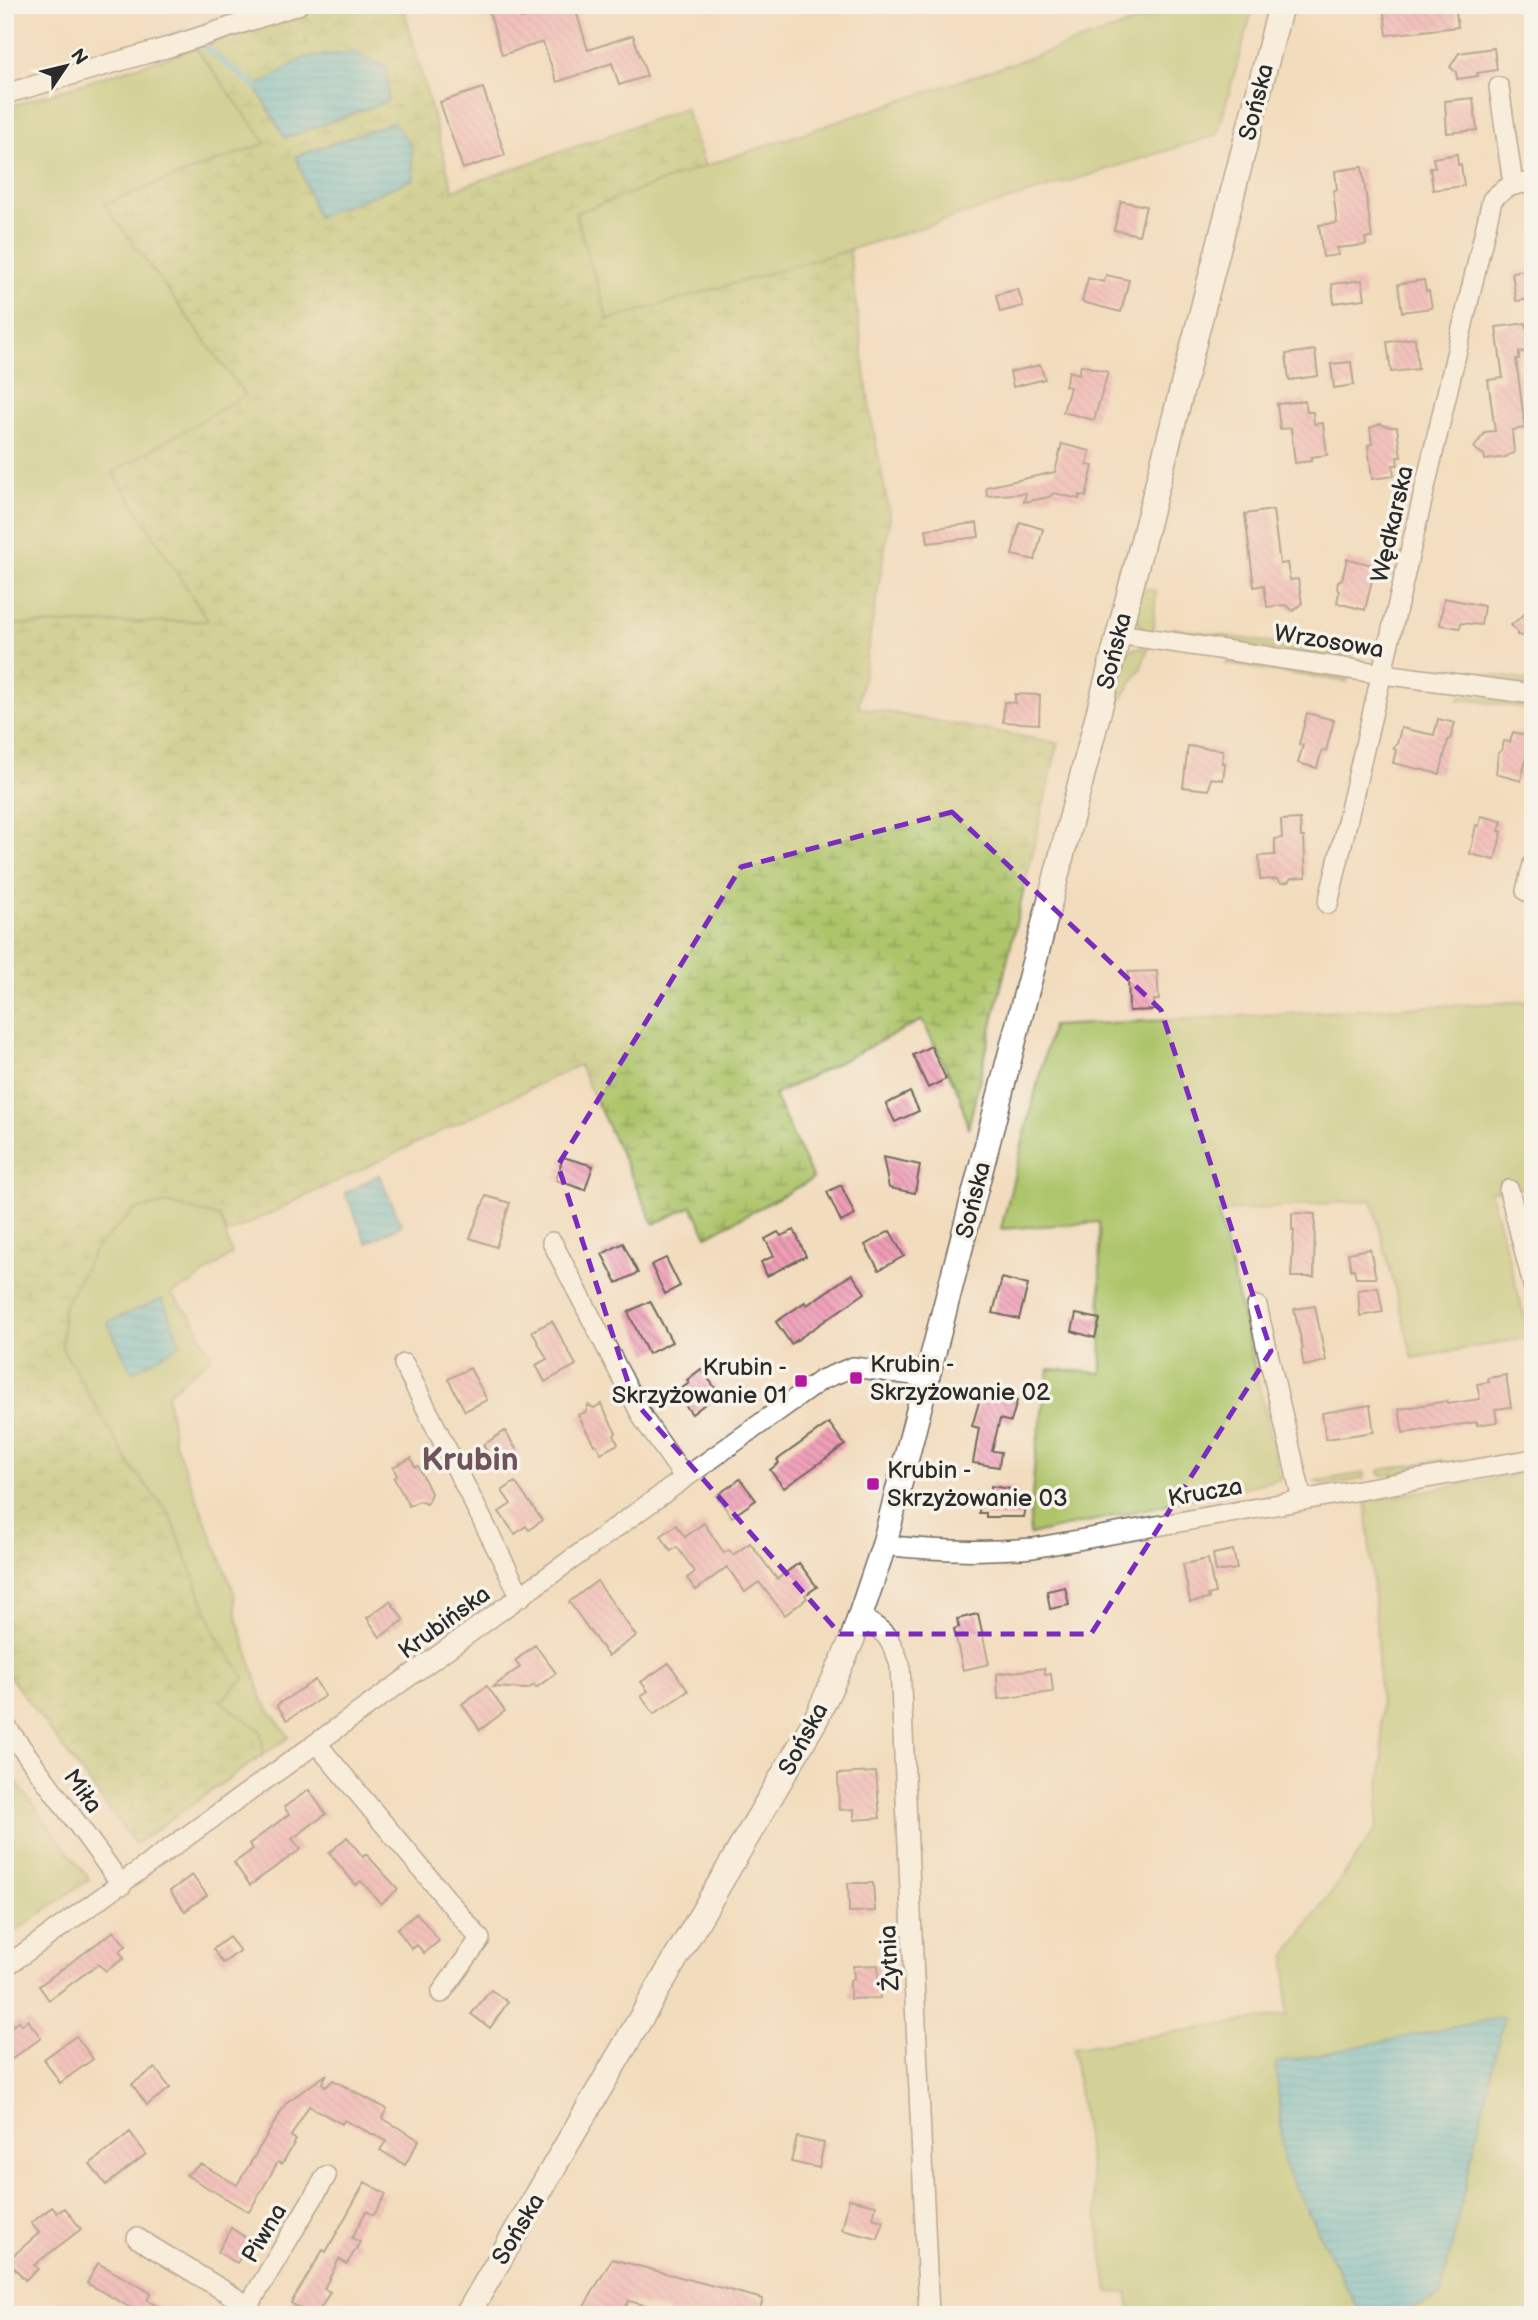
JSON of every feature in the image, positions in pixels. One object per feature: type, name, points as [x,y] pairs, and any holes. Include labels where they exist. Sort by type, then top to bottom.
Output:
[{"type":"street","points":[[5,94],[169,47],[298,5]]},
{"type":"street","name":"Sońska","points":[[467,2315],[816,1719],[852,1640],[884,1545],[1281,5]]},
{"type":"street","points":[[1499,87],[1523,183]]},
{"type":"street","name":"Wędkarska","points":[[1328,904],[1493,200],[1502,189],[1523,183]]},
{"type":"street","name":"Wrzosowa","points":[[1118,634],[1533,694]]},
{"type":"street","points":[[1526,891],[1533,864]]},
{"type":"street","points":[[1509,1190],[1533,1285]]},
{"type":"street","points":[[552,1242],[645,1420],[685,1478]]},
{"type":"street","points":[[1257,1306],[1302,1499]]},
{"type":"street","points":[[404,1364],[521,1597]]},
{"type":"street","name":"Krubińska","points":[[5,1967],[821,1380],[853,1367],[927,1377]]},
{"type":"street","name":"Krucza","points":[[884,1545],[918,1550],[987,1552],[1033,1548],[1533,1459]]},
{"type":"street","name":"Żytnia","points":[[859,1616],[884,1631],[894,1646],[900,1665],[929,2315]]},
{"type":"street","name":"Miła","points":[[5,1725],[122,1885]]},
{"type":"street","points":[[317,1744],[480,1939],[441,1993]]},
{"type":"street","name":"Piwna","points":[[246,2310],[326,2176]]},
{"type":"street","points":[[137,2238],[246,2310]]},
{"type":"highlighted area","points":[[952,812],[1161,1010],[1271,1351],[1091,1634],[840,1634],[634,1401],[558,1165],[741,867]]},
{"type":"green space","points":[[325,5],[403,5],[453,190],[685,108],[705,166],[575,213],[608,320],[849,250],[871,417],[890,518],[858,707],[1058,743],[968,1129],[960,1096],[922,1020],[774,1095],[813,1179],[707,1236],[692,1206],[654,1224],[579,1065],[227,1234],[220,1217],[167,1203],[135,1210],[95,1249],[63,1309],[62,1348],[132,1468],[170,1515],[216,1635],[245,1678],[221,1701],[260,1730],[264,1754],[135,1844],[5,1670],[5,625],[208,621],[113,472],[245,395],[104,204],[266,143],[196,48]]},
{"type":"green space","points":[[1187,5],[1254,5],[1217,135],[849,250],[608,320],[575,213],[705,166]]},
{"type":"green space","points":[[196,48],[267,143],[105,204],[245,395],[208,621],[5,625],[5,108]]},
{"type":"green space","points":[[1144,588],[1156,591],[1153,632],[1141,626],[1136,616],[1140,590]]},
{"type":"green space","points":[[1173,628],[1352,655],[1350,661],[1172,634]]},
{"type":"green space","points":[[1135,648],[1148,648],[1141,668],[1115,709],[1100,758],[1097,754],[1126,654]]},
{"type":"green space","points":[[1230,660],[1348,678],[1347,682],[1226,664]]},
{"type":"green space","points":[[1473,672],[1533,681],[1533,686],[1474,679]]},
{"type":"green space","points":[[1462,695],[1533,704],[1533,709],[1458,699]]},
{"type":"green space","points":[[1533,1001],[1533,1187],[1490,1191],[1530,1337],[1413,1358],[1372,1200],[1218,1212],[1281,1479],[1029,1535],[1035,1457],[1049,1369],[1102,1373],[1099,1222],[1001,1229],[1052,1026]]},
{"type":"green space","points":[[167,1203],[220,1217],[232,1254],[191,1284],[171,1294],[191,1316],[212,1357],[167,1394],[174,1441],[234,1592],[237,1618],[263,1701],[289,1737],[135,1844],[5,1670],[244,1678],[216,1635],[170,1515],[132,1468],[62,1348],[63,1309],[95,1248],[135,1210]]},
{"type":"green space","points":[[1443,1460],[1439,1465],[1382,1476],[1379,1473],[1379,1470]]},
{"type":"green space","points":[[1533,1472],[1533,2315],[1398,2315],[1440,2297],[1503,2017],[1284,2165],[1361,2315],[1131,2315],[1127,2293],[1108,2292],[1073,2048],[1287,2015],[1286,1956],[1376,1829],[1383,1755],[1366,1501]]},
{"type":"green space","points":[[1365,1473],[1363,1479],[1326,1485],[1314,1481]]},
{"type":"green space","points":[[5,1767],[89,1879],[5,1939]]},
{"type":"water","points":[[354,52],[387,68],[388,101],[285,138],[256,87],[303,58]]},
{"type":"water","points":[[394,122],[411,146],[414,179],[317,217],[296,156]]},
{"type":"water","points":[[379,1175],[402,1225],[367,1243],[345,1193]]},
{"type":"water","points":[[162,1299],[181,1344],[132,1372],[107,1322]]},
{"type":"water","points":[[1504,2017],[1440,2297],[1398,2315],[1361,2315],[1284,2165],[1276,2063]]},
{"type":"building","points":[[487,5],[517,5],[521,19],[574,5],[588,50],[633,35],[647,76],[619,85],[612,63],[557,82],[543,42],[502,55]]},
{"type":"building","points":[[1383,5],[1455,5],[1458,27],[1387,35]]},
{"type":"building","points":[[1494,48],[1497,70],[1457,79],[1456,72],[1450,67],[1459,53]]},
{"type":"building","points":[[483,88],[505,155],[463,169],[440,102]]},
{"type":"building","points":[[1473,98],[1477,130],[1447,133],[1445,101]]},
{"type":"building","points":[[1457,154],[1464,186],[1433,190],[1430,168],[1435,168],[1433,158]]},
{"type":"building","points":[[1362,167],[1372,238],[1365,238],[1366,245],[1337,248],[1338,255],[1323,257],[1319,225],[1337,223],[1333,191],[1337,190],[1335,171]]},
{"type":"building","points":[[1121,201],[1146,206],[1139,235],[1114,230]]},
{"type":"building","points":[[1533,269],[1533,299],[1516,301],[1512,272]]},
{"type":"building","points":[[1106,275],[1129,280],[1121,312],[1082,302],[1088,278],[1104,282]]},
{"type":"building","points":[[1362,280],[1365,299],[1334,303],[1332,284]]},
{"type":"building","points":[[1424,280],[1432,308],[1402,312],[1398,284]]},
{"type":"building","points":[[1018,289],[1023,306],[1000,312],[996,295]]},
{"type":"building","points":[[1526,323],[1530,351],[1519,352],[1519,359],[1516,359],[1525,428],[1512,430],[1514,453],[1485,460],[1484,455],[1474,448],[1485,432],[1495,431],[1488,380],[1503,378],[1496,327]]},
{"type":"building","points":[[1415,338],[1418,369],[1391,372],[1387,342]]},
{"type":"building","points":[[1315,350],[1318,376],[1289,380],[1286,354]]},
{"type":"building","points":[[1351,362],[1354,385],[1334,388],[1331,364]]},
{"type":"building","points":[[1040,365],[1045,379],[1013,387],[1010,372]]},
{"type":"building","points":[[1081,365],[1108,372],[1094,420],[1063,412],[1070,387],[1065,386],[1069,371],[1079,374]]},
{"type":"building","points":[[1305,401],[1307,412],[1313,412],[1314,424],[1323,423],[1327,455],[1295,463],[1291,428],[1280,429],[1277,404]]},
{"type":"building","points":[[1380,424],[1397,427],[1401,457],[1397,457],[1398,465],[1393,465],[1394,476],[1372,479],[1368,445],[1372,444],[1370,428]]},
{"type":"building","points":[[1062,444],[1090,451],[1087,465],[1093,466],[1086,497],[1080,495],[1079,499],[1054,493],[1049,497],[1024,502],[1026,493],[987,496],[986,487],[1055,472]]},
{"type":"building","points":[[1273,510],[1280,564],[1287,563],[1290,580],[1298,579],[1302,603],[1293,611],[1286,605],[1267,607],[1264,585],[1254,587],[1245,514]]},
{"type":"building","points":[[1020,522],[1043,529],[1035,560],[1012,555]]},
{"type":"building","points":[[977,523],[979,537],[928,543],[926,529]]},
{"type":"building","points":[[1347,559],[1373,565],[1365,610],[1337,603],[1338,581],[1342,579]]},
{"type":"building","points":[[1444,598],[1484,606],[1481,625],[1461,623],[1460,628],[1440,625]]},
{"type":"building","points":[[1533,607],[1533,638],[1517,635],[1511,625]]},
{"type":"building","points":[[1015,694],[1040,695],[1039,724],[1003,722],[1004,702],[1015,703]]},
{"type":"building","points":[[1307,713],[1334,720],[1326,751],[1322,750],[1317,768],[1298,763],[1303,745],[1299,744]]},
{"type":"building","points":[[1438,719],[1455,723],[1440,774],[1393,763],[1396,750],[1393,747],[1397,744],[1401,728],[1434,735]]},
{"type":"building","points":[[1513,732],[1531,737],[1521,781],[1496,774],[1498,753],[1502,750],[1504,741],[1510,742]]},
{"type":"building","points":[[1188,746],[1223,750],[1223,780],[1211,778],[1209,790],[1183,787]]},
{"type":"building","points":[[1481,816],[1502,821],[1495,860],[1470,854],[1476,825],[1479,826]]},
{"type":"building","points":[[1300,819],[1301,837],[1304,837],[1306,877],[1291,878],[1288,882],[1281,883],[1277,879],[1260,880],[1259,856],[1275,855],[1275,839],[1282,838],[1281,820]]},
{"type":"building","points":[[1157,971],[1159,1000],[1154,1000],[1155,1010],[1129,1011],[1128,972]]},
{"type":"building","points":[[931,1046],[946,1079],[928,1088],[913,1055]]},
{"type":"building","points":[[910,1092],[919,1111],[895,1122],[886,1104]]},
{"type":"building","points":[[563,1157],[593,1166],[585,1190],[556,1180]]},
{"type":"building","points":[[883,1157],[920,1165],[915,1193],[889,1188]]},
{"type":"building","points":[[841,1185],[855,1215],[841,1222],[827,1192]]},
{"type":"building","points":[[486,1196],[510,1203],[496,1247],[470,1238]]},
{"type":"building","points":[[1292,1213],[1315,1214],[1314,1277],[1291,1277],[1294,1230]]},
{"type":"building","points":[[794,1230],[806,1256],[767,1276],[761,1262],[774,1256],[765,1239],[778,1232],[781,1236]]},
{"type":"building","points":[[890,1231],[904,1256],[879,1270],[865,1245]]},
{"type":"building","points":[[623,1243],[638,1273],[617,1283],[602,1254]]},
{"type":"building","points":[[1370,1249],[1376,1278],[1356,1278],[1354,1269],[1351,1270],[1348,1253]]},
{"type":"building","points":[[666,1258],[680,1286],[665,1294],[651,1265]]},
{"type":"building","points":[[852,1274],[865,1293],[791,1344],[776,1322],[805,1302],[807,1305]]},
{"type":"building","points":[[1002,1278],[1028,1285],[1019,1319],[993,1313]]},
{"type":"building","points":[[1378,1287],[1383,1312],[1360,1316],[1358,1290]]},
{"type":"building","points":[[650,1301],[672,1342],[648,1354],[628,1312]]},
{"type":"building","points":[[1315,1306],[1326,1361],[1304,1366],[1294,1309]]},
{"type":"building","points":[[1076,1314],[1100,1319],[1095,1338],[1072,1331]]},
{"type":"building","points":[[552,1321],[576,1365],[545,1382],[536,1365],[547,1359],[532,1331]]},
{"type":"building","points":[[470,1368],[487,1400],[465,1411],[448,1379]]},
{"type":"building","points":[[701,1369],[719,1393],[692,1414],[676,1393]]},
{"type":"building","points":[[1506,1375],[1511,1407],[1495,1409],[1497,1422],[1477,1425],[1477,1422],[1403,1433],[1399,1409],[1480,1399],[1477,1384],[1489,1382],[1488,1378]]},
{"type":"building","points":[[982,1392],[1017,1401],[1011,1422],[1000,1419],[992,1451],[1001,1452],[999,1467],[973,1463],[979,1428],[972,1426]]},
{"type":"building","points":[[601,1404],[616,1433],[614,1435],[618,1444],[601,1453],[578,1415],[586,1412],[588,1405],[594,1408]]},
{"type":"building","points":[[1370,1405],[1374,1432],[1326,1439],[1322,1413]]},
{"type":"building","points":[[829,1423],[845,1445],[784,1488],[770,1470],[779,1463],[777,1460]]},
{"type":"building","points":[[505,1431],[521,1457],[500,1471],[483,1445]]},
{"type":"building","points":[[411,1458],[415,1467],[418,1466],[431,1493],[427,1504],[419,1501],[409,1506],[394,1478],[397,1476],[393,1467]]},
{"type":"building","points":[[740,1479],[756,1500],[732,1517],[716,1496]]},
{"type":"building","points":[[515,1482],[542,1520],[529,1530],[526,1526],[515,1534],[499,1512],[511,1504],[502,1491]]},
{"type":"building","points":[[991,1486],[1017,1490],[1017,1502],[1027,1502],[1024,1517],[986,1517],[986,1513],[979,1513],[980,1501],[991,1500]]},
{"type":"building","points":[[704,1523],[724,1553],[729,1550],[733,1555],[750,1543],[777,1579],[799,1563],[817,1587],[785,1615],[759,1582],[745,1592],[727,1567],[696,1590],[687,1578],[695,1572],[677,1547],[671,1551],[661,1536],[676,1525],[685,1537]]},
{"type":"building","points":[[1233,1550],[1237,1569],[1216,1572],[1213,1554]]},
{"type":"building","points":[[1208,1559],[1215,1593],[1208,1595],[1209,1599],[1190,1602],[1183,1564]]},
{"type":"building","points":[[597,1581],[636,1636],[608,1656],[569,1602]]},
{"type":"building","points":[[1065,1587],[1069,1605],[1050,1609],[1047,1591]]},
{"type":"building","points":[[390,1601],[404,1620],[380,1637],[367,1618]]},
{"type":"building","points":[[978,1614],[989,1664],[963,1670],[954,1629],[959,1627],[957,1619]]},
{"type":"building","points":[[535,1645],[556,1673],[536,1688],[534,1685],[528,1689],[493,1687],[520,1667],[515,1661]]},
{"type":"building","points":[[669,1663],[688,1691],[654,1714],[641,1696],[648,1691],[641,1682]]},
{"type":"building","points":[[1044,1668],[1045,1675],[1051,1674],[1053,1692],[998,1699],[997,1674]]},
{"type":"building","points":[[315,1680],[325,1696],[287,1720],[277,1705]]},
{"type":"building","points":[[487,1686],[505,1711],[480,1730],[462,1704]]},
{"type":"building","points":[[876,1772],[880,1818],[854,1820],[854,1809],[839,1810],[838,1774]]},
{"type":"building","points":[[309,1790],[326,1814],[292,1839],[301,1849],[250,1885],[234,1863],[253,1849],[249,1844],[289,1814],[284,1807]]},
{"type":"building","points":[[347,1837],[363,1857],[366,1854],[398,1889],[381,1904],[361,1881],[356,1885],[329,1853]]},
{"type":"building","points":[[192,1875],[207,1895],[185,1911],[170,1891]]},
{"type":"building","points":[[848,1883],[873,1883],[875,1911],[849,1912]]},
{"type":"building","points":[[417,1913],[439,1941],[424,1953],[417,1945],[412,1949],[397,1929]]},
{"type":"building","points":[[114,1931],[126,1946],[119,1951],[124,1958],[106,1971],[98,1964],[49,2000],[39,1986]]},
{"type":"building","points":[[229,1937],[240,1951],[223,1963],[213,1949]]},
{"type":"building","points":[[878,1965],[880,1998],[850,1999],[850,1980],[854,1980],[853,1966]]},
{"type":"building","points":[[491,1990],[508,2002],[490,2028],[471,2014]]},
{"type":"building","points":[[28,2020],[41,2038],[5,2064],[5,2031],[19,2021],[22,2025]]},
{"type":"building","points":[[76,2036],[93,2059],[60,2083],[44,2059]]},
{"type":"building","points":[[155,2068],[170,2088],[147,2105],[132,2084]]},
{"type":"building","points":[[327,2074],[322,2083],[326,2087],[333,2080],[387,2109],[382,2118],[419,2140],[405,2165],[380,2150],[386,2141],[344,2120],[342,2124],[309,2106],[291,2136],[296,2140],[282,2164],[278,2162],[249,2212],[186,2175],[201,2164],[237,2185],[287,2102]]},
{"type":"building","points":[[130,2132],[146,2154],[106,2185],[90,2164]]},
{"type":"building","points":[[797,2137],[824,2143],[819,2168],[791,2162]]},
{"type":"building","points":[[365,2182],[386,2194],[374,2215],[366,2211],[352,2238],[360,2242],[347,2264],[339,2259],[324,2289],[330,2292],[317,2315],[311,2315],[291,2303],[323,2250],[326,2252]]},
{"type":"building","points":[[849,2199],[876,2205],[873,2218],[883,2221],[878,2239],[842,2230]]},
{"type":"building","points":[[52,2207],[57,2213],[65,2208],[81,2229],[34,2265],[38,2269],[25,2280],[8,2260],[39,2233],[31,2223]]},
{"type":"building","points":[[231,2228],[251,2241],[237,2263],[218,2252]]},
{"type":"building","points":[[612,2259],[763,2299],[758,2315],[666,2315],[667,2311],[629,2301],[621,2315],[579,2315]]},
{"type":"building","points":[[98,2263],[151,2293],[147,2300],[171,2315],[127,2315],[131,2308],[87,2283]]},
{"type":"waterway","points":[[132,48],[187,31]]},
{"type":"waterway","points":[[198,42],[256,87]]},
{"type":"place","name":"Krubin - Skrzyżowanie 02","points":[[856,1378]]},
{"type":"place","name":"Krubin - Skrzyżowanie 01","points":[[801,1381]]},
{"type":"place","name":"Krubin - Skrzyżowanie 03","points":[[873,1484]]},
{"type":"district","name":"Krubin","points":[[470,1459]]}]
